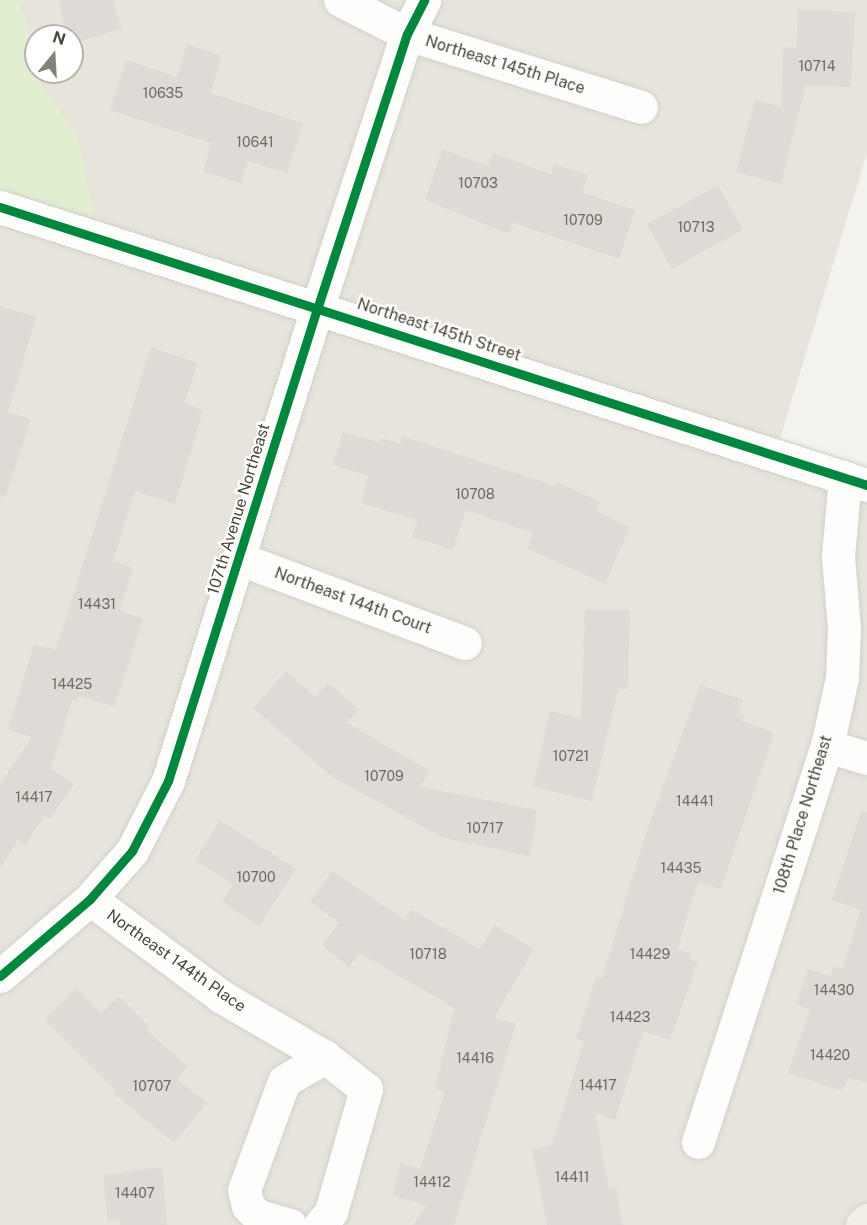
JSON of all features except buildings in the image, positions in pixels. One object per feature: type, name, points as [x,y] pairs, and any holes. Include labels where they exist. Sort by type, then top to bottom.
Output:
[{"type":"main road","points":[[861,1225],[867,1220]]},
{"type":"street","name":"Northeast 145th Place","points":[[340,0],[407,34],[640,107]]},
{"type":"street","name":"107th Avenue Northeast","points":[[0,976],[90,899],[132,851],[168,781],[240,559],[318,306],[407,34],[424,0]]},
{"type":"street","name":"Northeast 145th Street","points":[[0,207],[318,306],[856,482]]},
{"type":"street","name":"108th Place Northeast","points":[[698,1142],[827,746],[842,678],[844,629],[838,556],[856,482]]},
{"type":"street","name":"Northeast 144th Court","points":[[240,559],[465,643]]},
{"type":"street","points":[[827,746],[867,758]]},
{"type":"street","name":"Northeast 144th Place","points":[[90,899],[222,997],[325,1057],[366,1089],[331,1212],[320,1225]]},
{"type":"street","points":[[290,1225],[258,1216],[248,1206],[244,1190],[284,1081],[325,1057]]},
{"type":"shaded area","points":[[15,0],[867,0],[867,153],[775,455],[867,485],[867,1225],[0,1225],[0,206],[78,139],[40,84],[84,84],[84,24],[25,24]]},
{"type":"green space","points":[[0,0],[15,0],[25,24],[24,84],[41,84],[78,138],[97,235],[0,206]]},
{"type":"cycle path","points":[[0,976],[90,899],[132,851],[168,781],[318,306],[407,34],[424,0]]},
{"type":"cycle path","points":[[0,207],[867,485]]}]
